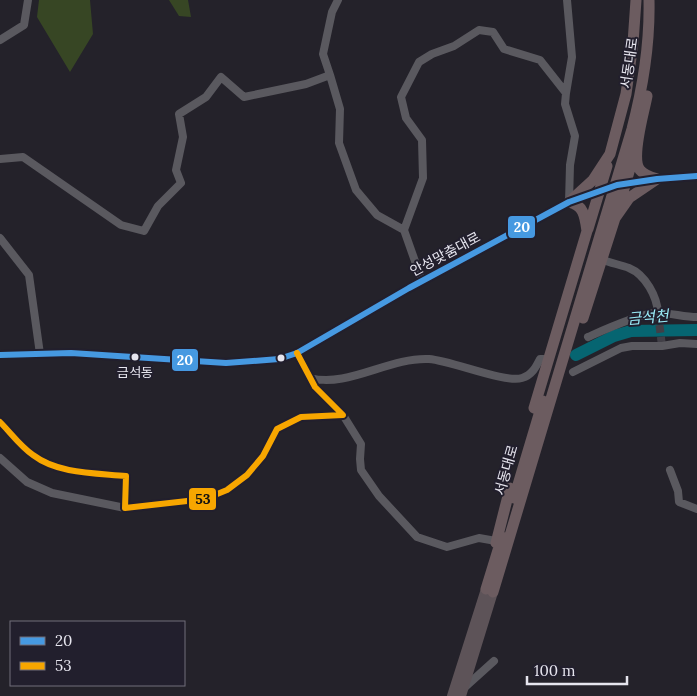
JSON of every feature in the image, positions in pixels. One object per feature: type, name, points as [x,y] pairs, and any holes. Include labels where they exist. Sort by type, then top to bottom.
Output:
[{"type":"highway","points":[[489,590],[489,567],[496,541],[548,359],[600,190],[626,94],[633,43],[636,0]]},
{"type":"highway","name":"서동대로","points":[[628,128],[636,76],[643,0]]},
{"type":"highway","name":"서동대로","points":[[628,128],[642,80],[647,43],[649,0]]},
{"type":"highway","points":[[615,218],[621,185],[636,150],[644,115],[654,53],[657,0]]},
{"type":"highway","points":[[489,590],[502,578],[508,563],[579,331],[595,256],[628,128]]},
{"type":"highway","points":[[636,150],[638,168],[644,174],[657,179]]},
{"type":"highway","points":[[569,202],[593,180],[610,154]]},
{"type":"highway","points":[[595,256],[628,198],[657,179]]},
{"type":"highway","points":[[569,202],[574,203],[583,210],[587,230]]},
{"type":"highway","name":"서동대로","points":[[489,590],[595,256]]},
{"type":"main road","name":"서동대로","points":[[462,692],[489,590]]},
{"type":"main road","name":"서동대로","points":[[452,696],[489,590]]},
{"type":"street","points":[[0,40],[24,25],[28,0]]},
{"type":"street","points":[[338,0],[332,12],[323,54],[340,110],[339,143],[356,190],[377,215],[404,230]]},
{"type":"street","points":[[567,0],[572,57],[565,104],[575,136],[570,165],[569,202]]},
{"type":"street","points":[[422,281],[404,230],[424,178],[422,140],[406,118],[401,97],[419,62],[432,54],[454,46],[479,30],[493,32],[504,49],[540,60],[566,93]]},
{"type":"street","points":[[0,159],[23,157],[121,225],[144,231],[158,206],[181,183],[176,170],[183,137],[179,114],[206,97],[220,77],[244,97],[306,84],[330,75]]},
{"type":"street","name":"안성맞춤대로","points":[[0,355],[72,353],[226,363],[279,359],[297,353],[422,281],[569,202],[600,190],[621,185],[657,179],[697,176]]},
{"type":"street","points":[[0,238],[29,275],[40,354]]},
{"type":"street","points":[[595,256],[632,269],[645,281],[657,302],[658,313]]},
{"type":"street","points":[[588,337],[616,325],[658,313],[697,317]]},
{"type":"street","points":[[573,372],[621,348],[680,343],[697,344]]},
{"type":"street","points":[[297,353],[315,387],[342,415],[362,444],[361,470],[379,496],[417,537],[447,547],[479,538],[496,541]]},
{"type":"street","points":[[310,378],[323,381],[343,378],[410,360],[430,359],[466,366],[506,378],[521,378],[531,374],[540,359],[548,359]]},
{"type":"street","points":[[0,458],[27,482],[52,493],[125,508],[205,499],[227,490],[247,475],[263,456],[277,429],[301,417],[342,415]]},
{"type":"street","points":[[0,422],[32,454],[44,462],[76,472],[126,476],[125,508]]},
{"type":"street","points":[[670,470],[678,491],[679,502],[697,509]]},
{"type":"street","points":[[462,692],[494,661]]},
{"type":"green space","points":[[39,0],[90,0],[93,34],[70,72],[37,17]]},
{"type":"green space","points":[[169,0],[188,0],[191,17],[179,16]]},
{"type":"waterway","name":"금석천","points":[[576,355],[614,336],[631,331],[697,330]]},
{"type":"tunnel","points":[[658,313],[662,346]]},
{"type":"transit line","name":"20","points":[[0,355],[71,353],[226,363],[279,359],[297,353],[409,288],[569,202],[617,185],[697,176]]},
{"type":"transit line","name":"53","points":[[0,422],[28,451],[54,466],[77,472],[126,476],[125,508],[205,499],[227,490],[247,475],[263,456],[277,429],[301,417],[343,415],[315,387],[297,353]]},
{"type":"place","name":"금석동","points":[[135,357]]}]
